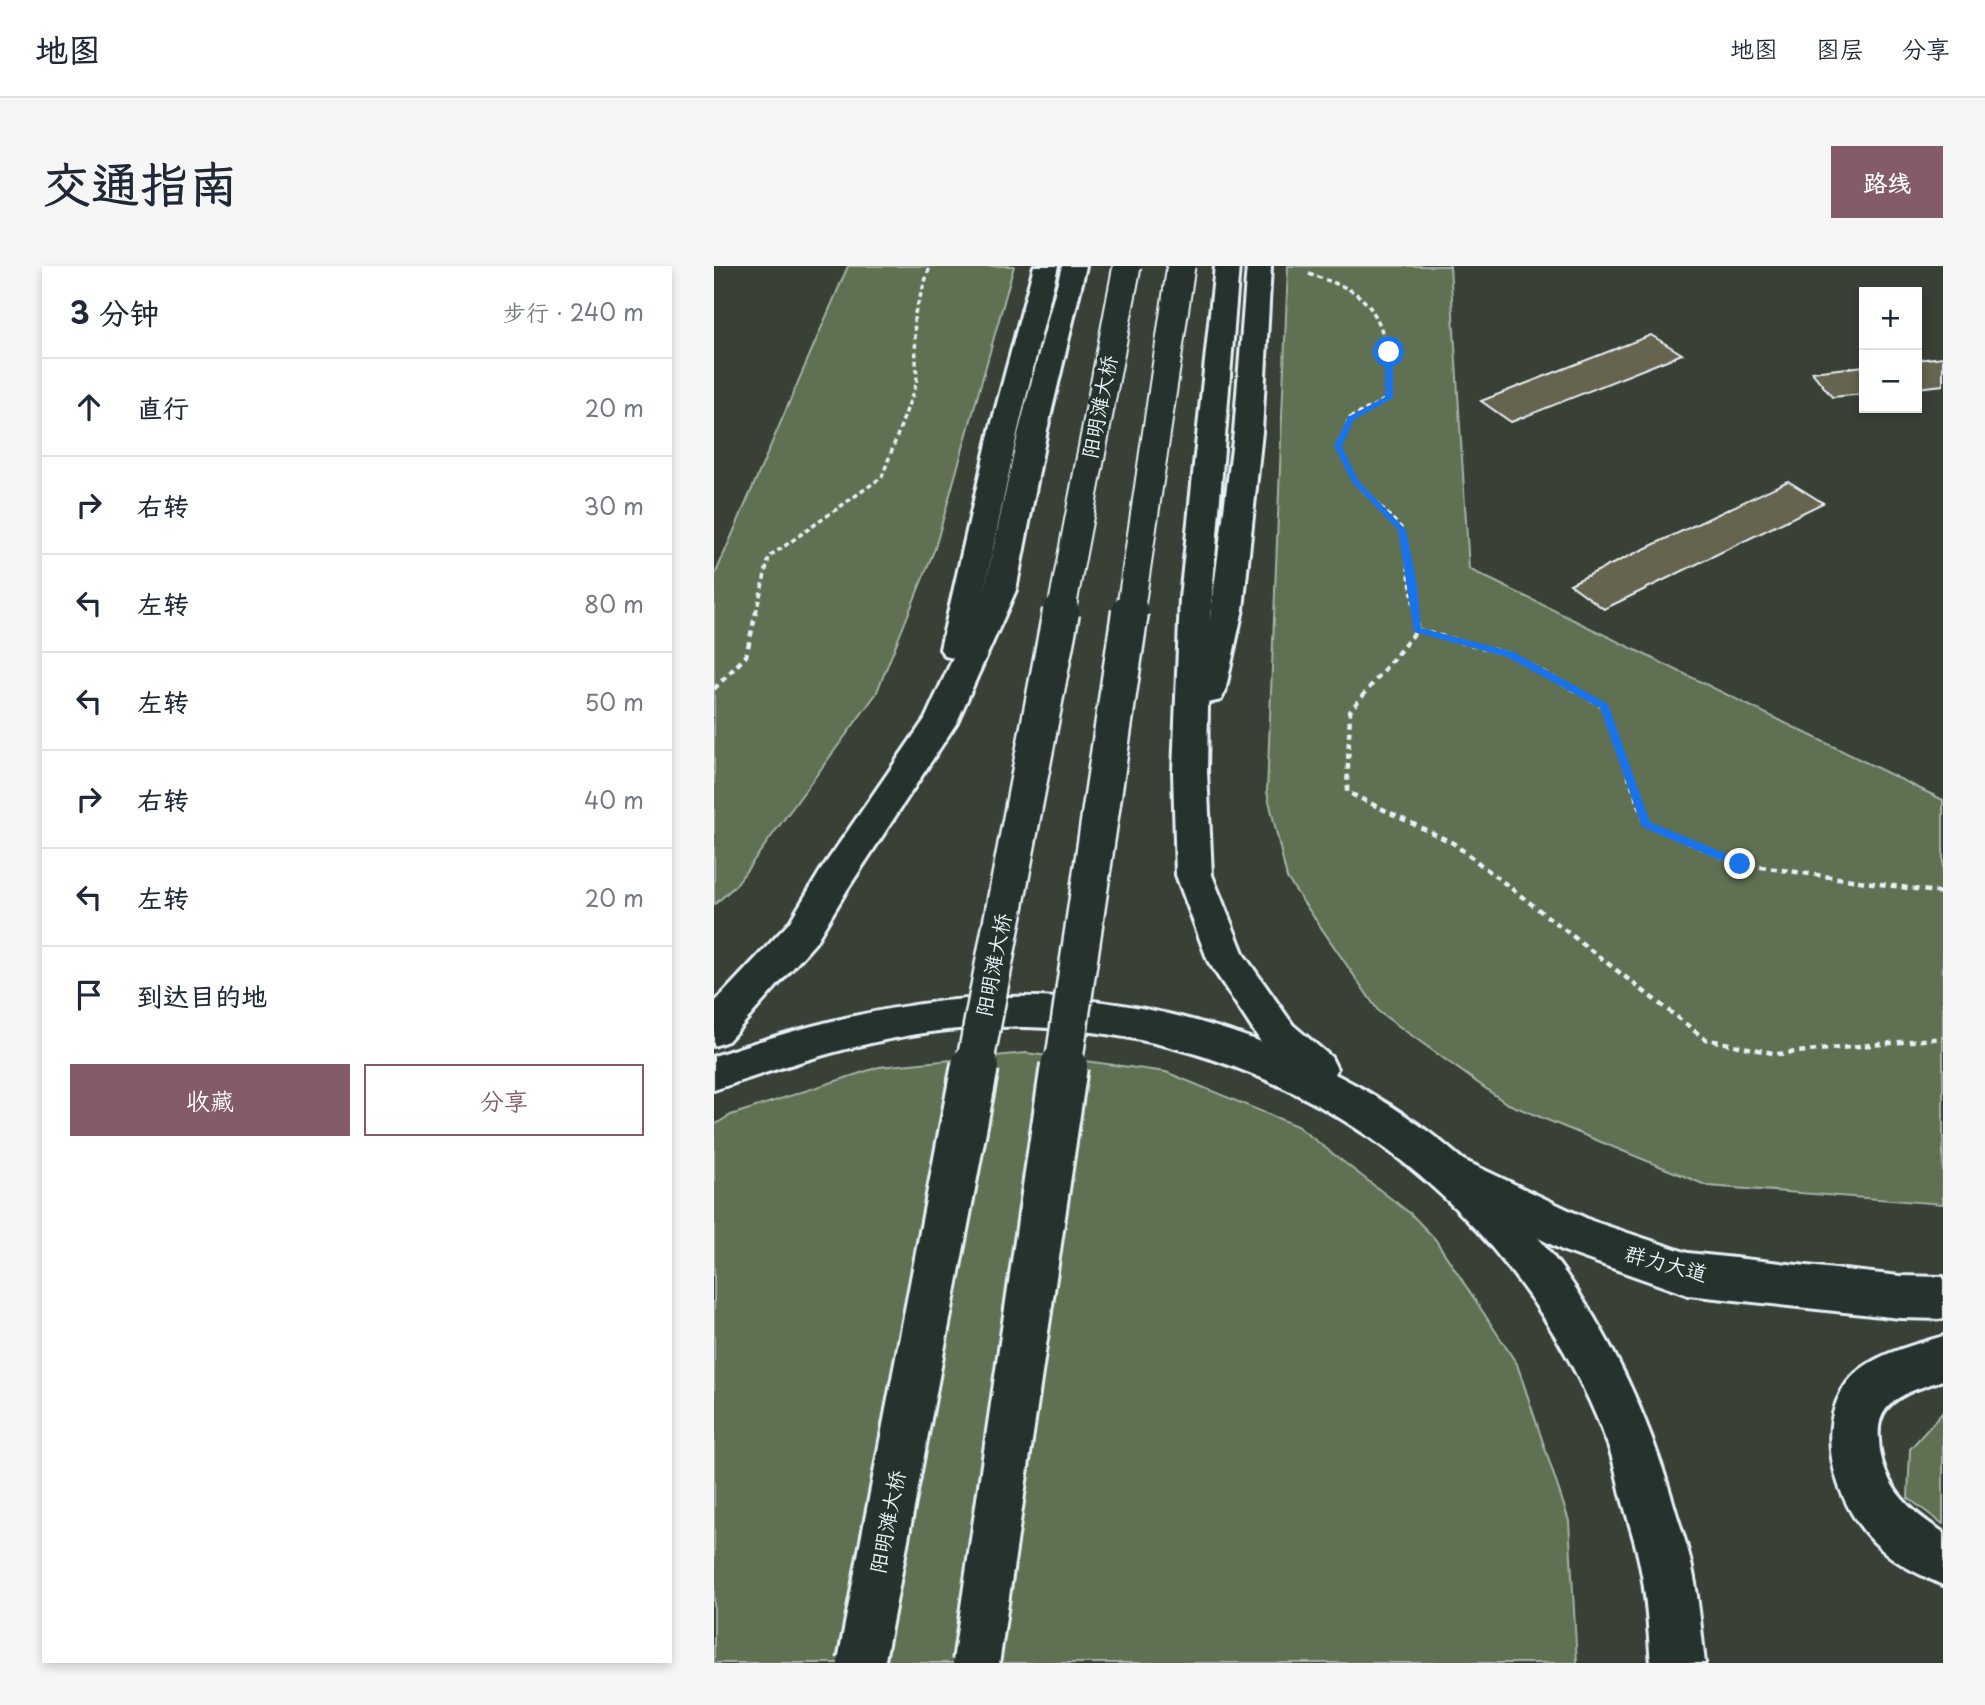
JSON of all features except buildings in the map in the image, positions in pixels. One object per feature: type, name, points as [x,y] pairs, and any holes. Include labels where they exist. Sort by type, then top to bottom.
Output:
[{"type":"main road","points":[[940,722],[1004,430],[1046,266]]},
{"type":"main road","points":[[714,1030],[802,933],[834,880],[940,722],[1001,590],[1033,430],[1074,266]]},
{"type":"main road","name":"阳明滩大桥","points":[[861,1663],[1127,266]]},
{"type":"main road","points":[[976,1663],[1181,266]]},
{"type":"main road","points":[[1227,266],[1195,598],[1190,772],[1194,875],[1227,961],[1279,1036],[1355,1103],[1449,1172],[1521,1248],[1584,1340],[1634,1448],[1668,1573],[1678,1663]]},
{"type":"main road","points":[[1190,772],[1228,609],[1248,432],[1259,266]]},
{"type":"main road","points":[[714,1073],[800,1042],[898,1020],[995,1011],[1090,1015],[1182,1031],[1258,1056],[1355,1103]]},
{"type":"main road","name":"群力大道","points":[[1449,1172],[1580,1237],[1688,1274],[1900,1297],[1943,1298]]},
{"type":"main road","points":[[1943,1358],[1894,1377],[1872,1389],[1859,1406],[1854,1450],[1864,1483],[1878,1510],[1903,1535],[1943,1559]]},
{"type":"path","points":[[714,690],[746,656],[769,557],[882,477],[917,382],[914,316],[930,266]]},
{"type":"path","points":[[1309,274],[1355,293],[1378,318],[1389,352],[1389,398],[1350,418],[1338,446],[1354,481],[1402,530],[1417,630],[1350,711],[1346,792],[1453,843],[1705,1039],[1777,1054],[1943,1038]]},
{"type":"path","points":[[1417,630],[1511,654],[1604,706],[1646,824],[1740,864],[1943,893]]},
{"type":"green space","points":[[848,266],[1014,266],[935,548],[876,694],[735,886],[714,905],[714,577]]},
{"type":"green space","points":[[1288,266],[1450,266],[1469,569],[1943,800],[1943,1204],[1708,1186],[1506,1103],[1379,1012],[1287,878],[1267,792]]},
{"type":"green space","points":[[1026,1053],[1166,1072],[1297,1126],[1411,1214],[1435,1239],[1517,1364],[1569,1521],[1577,1663],[714,1663],[714,1125],[731,1115],[879,1067]]},
{"type":"green space","points":[[1943,1412],[1943,1524],[1908,1498],[1910,1449]]},
{"type":"route","points":[[1389,352],[1389,398],[1350,418],[1338,446],[1354,481],[1402,530],[1417,630],[1511,654],[1604,706],[1646,824],[1740,864]]}]
